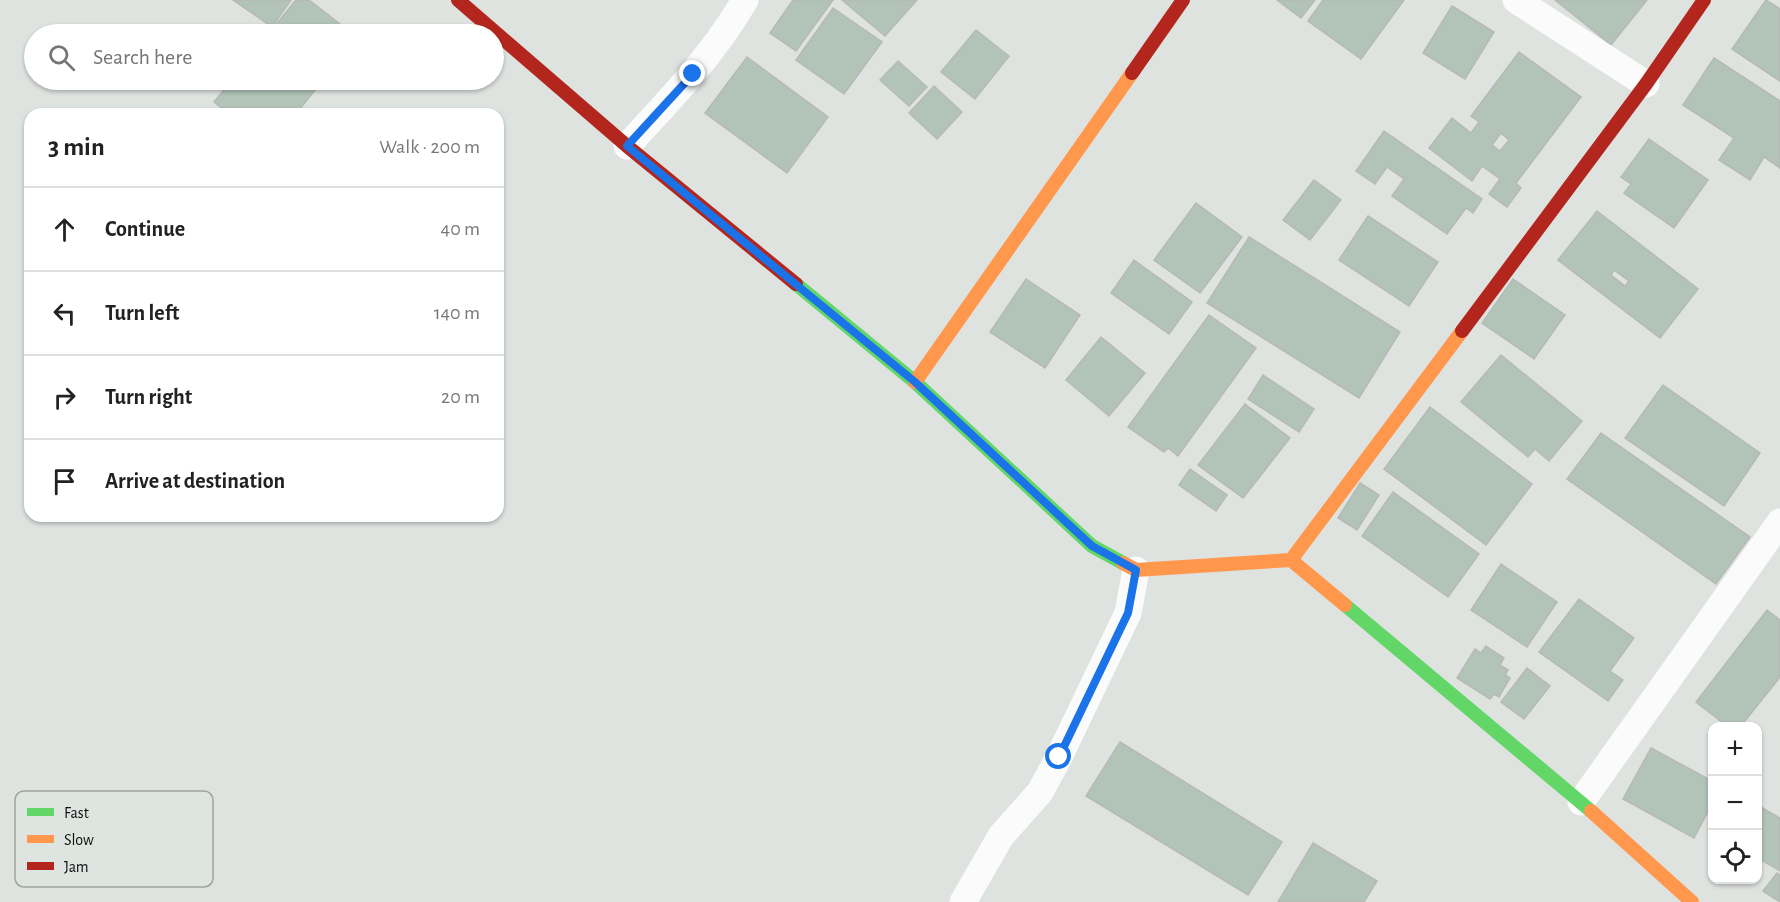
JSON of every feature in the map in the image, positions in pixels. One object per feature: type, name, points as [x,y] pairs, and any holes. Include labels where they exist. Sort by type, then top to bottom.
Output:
[{"type":"street","points":[[458,0],[486,24]]},
{"type":"street","points":[[627,146],[693,74],[728,30],[745,0]]},
{"type":"street","points":[[915,382],[1183,0]]},
{"type":"street","points":[[1516,0],[1646,84]]},
{"type":"street","points":[[1291,560],[1646,84],[1704,0]]},
{"type":"street","points":[[504,40],[627,146],[915,382],[1092,546],[1136,570],[1291,560],[1581,802],[1692,902]]},
{"type":"street","points":[[1581,802],[1780,522]]},
{"type":"street","points":[[963,902],[1001,836],[1040,792],[1059,757],[1128,613],[1136,570]]},
{"type":"building","points":[[233,0],[291,0],[274,24],[268,24]]},
{"type":"building","points":[[296,0],[309,0],[340,24],[276,24]]},
{"type":"building","points":[[793,0],[833,0],[796,51],[770,33]]},
{"type":"building","points":[[842,0],[917,0],[885,36]]},
{"type":"building","points":[[1277,0],[1315,0],[1301,18]]},
{"type":"building","points":[[1323,0],[1404,0],[1361,59],[1308,21]]},
{"type":"building","points":[[1555,0],[1647,0],[1611,45]]},
{"type":"building","points":[[1766,0],[1780,9],[1780,81],[1732,49]]},
{"type":"building","points":[[1452,6],[1494,32],[1465,79],[1423,53]]},
{"type":"building","points":[[833,8],[882,42],[844,94],[796,60]]},
{"type":"building","points":[[976,30],[1009,56],[975,99],[941,72]]},
{"type":"building","points":[[1519,52],[1581,97],[1516,183],[1521,188],[1507,207],[1489,194],[1500,179],[1482,166],[1472,181],[1429,148],[1452,118],[1471,133],[1479,122],[1471,116]],"holes":[[[1501,133],[1509,140],[1500,151],[1492,145]]]},
{"type":"building","points":[[747,57],[828,117],[787,173],[705,113]]},
{"type":"building","points":[[1714,58],[1780,101],[1780,168],[1764,157],[1750,180],[1719,160],[1734,138],[1683,105]]},
{"type":"building","points":[[898,61],[927,87],[909,106],[880,80]]},
{"type":"building","points":[[934,86],[962,112],[937,139],[909,113]]},
{"type":"building","points":[[224,90],[315,90],[301,108],[222,108],[214,102]]},
{"type":"building","points":[[1384,131],[1482,199],[1473,213],[1466,208],[1447,234],[1392,196],[1404,179],[1387,167],[1375,184],[1356,171]]},
{"type":"building","points":[[1649,139],[1708,180],[1674,228],[1624,193],[1631,184],[1621,177]]},
{"type":"building","points":[[1314,180],[1341,200],[1310,240],[1283,220]]},
{"type":"building","points":[[1196,203],[1242,237],[1200,293],[1154,260]]},
{"type":"building","points":[[1597,211],[1698,289],[1660,338],[1558,260]],"holes":[[[1614,270],[1629,281],[1625,286],[1611,275]]]},
{"type":"building","points":[[1368,216],[1438,262],[1409,306],[1339,260]]},
{"type":"building","points":[[1249,237],[1400,332],[1359,398],[1207,303]]},
{"type":"building","points":[[1134,260],[1192,302],[1169,334],[1111,293]]},
{"type":"building","points":[[1026,279],[1080,315],[1045,368],[990,332]]},
{"type":"building","points":[[1513,279],[1565,315],[1534,359],[1482,323]]},
{"type":"building","points":[[1209,315],[1256,348],[1178,456],[1168,448],[1164,452],[1128,427]]},
{"type":"building","points":[[1101,337],[1145,373],[1109,416],[1066,380]]},
{"type":"building","points":[[1501,355],[1582,421],[1549,461],[1535,449],[1528,457],[1461,402]]},
{"type":"building","points":[[1263,375],[1314,409],[1299,432],[1248,399]]},
{"type":"building","points":[[1663,385],[1760,453],[1724,506],[1625,438]]},
{"type":"building","points":[[1245,404],[1290,438],[1243,498],[1198,465]]},
{"type":"building","points":[[1430,407],[1532,484],[1486,545],[1384,469]]},
{"type":"building","points":[[1601,433],[1750,537],[1716,584],[1567,479]]},
{"type":"building","points":[[1190,469],[1227,495],[1216,511],[1179,485]]},
{"type":"building","points":[[1360,483],[1379,495],[1357,530],[1338,518]]},
{"type":"building","points":[[1393,492],[1479,554],[1448,597],[1362,536]]},
{"type":"building","points":[[1501,564],[1557,602],[1527,647],[1471,610]]},
{"type":"building","points":[[1579,599],[1634,638],[1610,671],[1623,680],[1608,701],[1539,652]]},
{"type":"building","points":[[1767,610],[1780,620],[1780,677],[1744,722],[1722,722],[1696,702]]},
{"type":"building","points":[[1486,646],[1504,658],[1500,665],[1508,670],[1505,675],[1510,678],[1499,697],[1494,694],[1490,699],[1457,678],[1475,649],[1481,653]]},
{"type":"building","points":[[1527,668],[1550,686],[1524,719],[1501,702]]},
{"type":"building","points":[[1120,742],[1282,842],[1248,895],[1086,796]]},
{"type":"building","points":[[1651,748],[1708,779],[1708,812],[1694,838],[1623,799]]},
{"type":"building","points":[[1762,808],[1780,818],[1780,871],[1762,860]]},
{"type":"building","points":[[1313,843],[1377,881],[1364,902],[1278,902]]},
{"type":"building","points":[[1777,873],[1780,875],[1780,902],[1763,891]]},
{"type":"traffic: fast","points":[[796,284],[915,382],[1092,546],[1123,563]]},
{"type":"traffic: fast","points":[[1345,605],[1591,811]]},
{"type":"traffic: slow","points":[[915,382],[1132,73]]},
{"type":"traffic: slow","points":[[1291,560],[1462,331]]},
{"type":"traffic: slow","points":[[1123,563],[1136,570],[1291,560],[1345,605]]},
{"type":"traffic: slow","points":[[1591,811],[1692,902]]},
{"type":"traffic: jam","points":[[458,0],[486,24]]},
{"type":"traffic: jam","points":[[1132,73],[1183,0]]},
{"type":"traffic: jam","points":[[1462,331],[1646,84],[1704,0]]},
{"type":"traffic: jam","points":[[504,40],[627,146],[796,284]]},
{"type":"route","points":[[693,74],[627,146],[915,382],[1092,546],[1136,570],[1128,613],[1059,757]]}]
